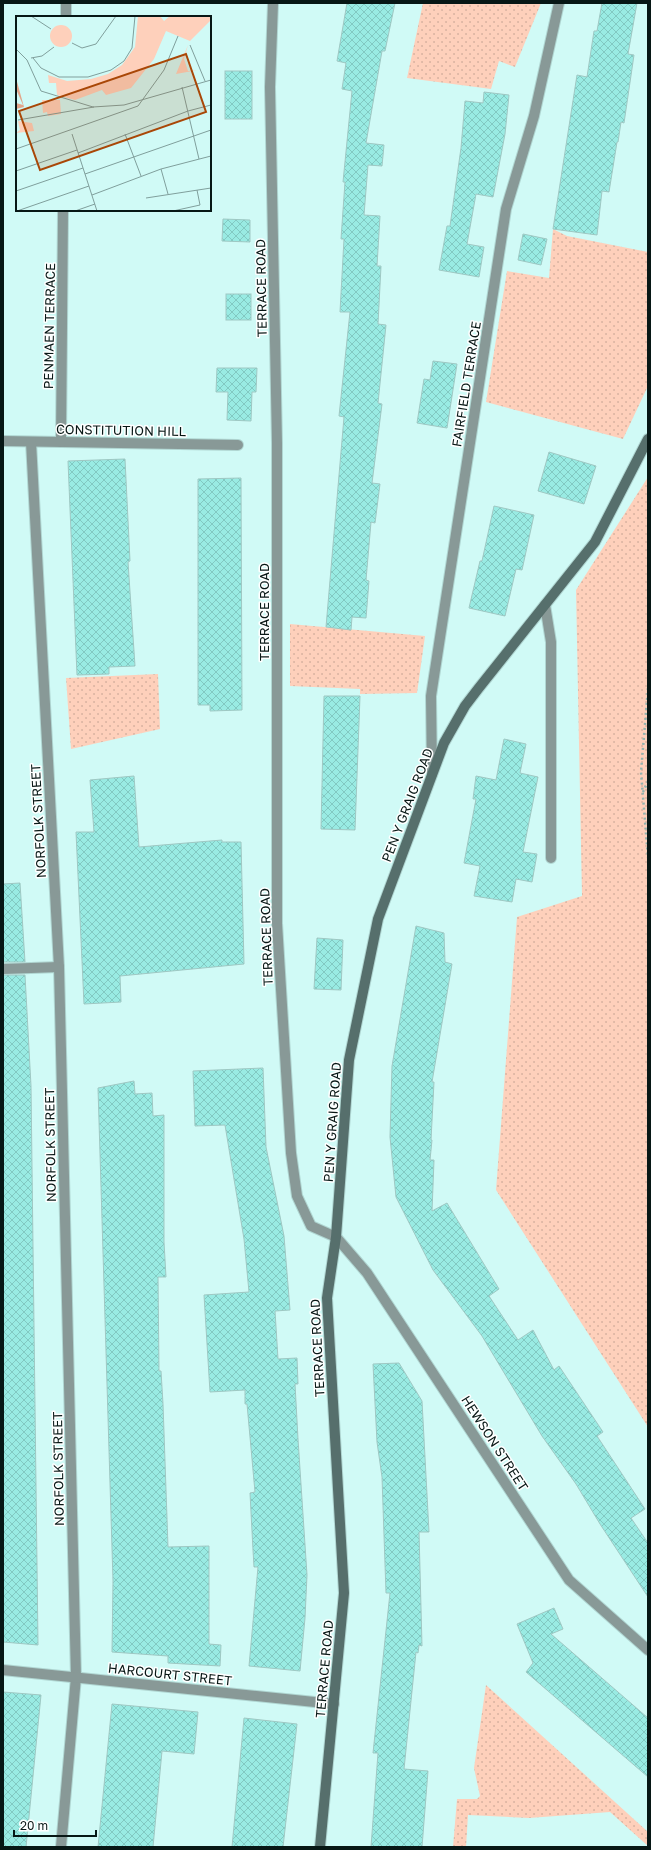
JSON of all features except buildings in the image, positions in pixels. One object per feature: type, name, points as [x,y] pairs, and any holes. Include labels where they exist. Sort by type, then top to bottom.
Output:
[{"type":"street","points":[[66,3],[66,16]]},
{"type":"street","name":"TERRACE ROAD","points":[[273,3],[270,87],[277,443],[277,923],[291,1153],[297,1196],[311,1226],[336,1237],[327,1298],[344,1594],[320,1847]]},
{"type":"street","name":"FAIRFIELD TERRACE","points":[[432,774],[431,696],[506,209],[534,116],[559,3]]},
{"type":"street","name":"PENMAEN TERRACE","points":[[61,442],[63,211]]},
{"type":"street","name":"PEN Y GRAIG ROAD","points":[[336,1237],[349,1060],[378,919],[444,743],[465,706],[595,542],[648,439]]},
{"type":"street","name":"CONSTITUTION HILL","points":[[3,441],[238,444]]},
{"type":"street","name":"NORFOLK STREET","points":[[32,442],[59,967],[76,1677],[60,1847]]},
{"type":"street","points":[[545,604],[551,642],[551,858]]},
{"type":"street","points":[[3,969],[59,967]]},
{"type":"street","name":"HEWSON STREET","points":[[336,1237],[367,1273],[569,1580],[648,1650]]},
{"type":"street","name":"HARCOURT STREET","points":[[3,1670],[334,1704]]},
{"type":"path","points":[[648,688],[641,772],[648,858]]},
{"type":"path","points":[[643,793],[648,781]]},
{"type":"shaded area","points":[[423,3],[541,3],[515,67],[499,61],[491,89],[407,78]]},
{"type":"shaded area","points":[[553,229],[567,236],[648,252],[648,386],[623,439],[486,402],[507,271],[549,278]]},
{"type":"shaded area","points":[[648,477],[648,1427],[496,1190],[517,917],[582,896],[576,590]]},
{"type":"shaded area","points":[[290,624],[425,636],[417,693],[360,694],[360,689],[290,686]]},
{"type":"shaded area","points":[[158,674],[160,729],[71,749],[66,678]]},
{"type":"shaded area","points":[[486,1685],[648,1832],[648,1846],[610,1812],[529,1818],[468,1815],[466,1847],[453,1847],[457,1799],[477,1799],[480,1796],[474,1768]]}]
